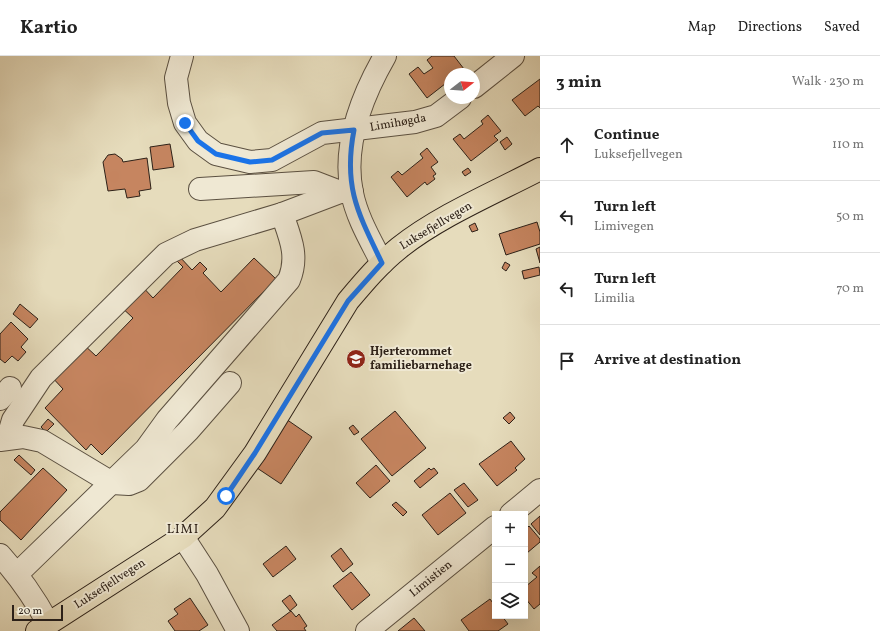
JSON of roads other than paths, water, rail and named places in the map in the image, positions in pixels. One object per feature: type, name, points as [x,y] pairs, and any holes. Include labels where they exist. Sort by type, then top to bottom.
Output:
[{"type":"main road","name":"Luksefjellvegen","points":[[43,627],[183,537],[201,522],[226,496],[255,453],[348,301],[382,263],[399,248],[420,233],[540,170]]},
{"type":"street","name":"Limihøgda","points":[[182,56],[176,78],[185,123],[198,141],[216,154],[250,162],[272,160],[322,133],[415,122],[436,116],[452,104]]},
{"type":"street","points":[[382,263],[346,192],[354,130],[367,87],[385,56]]},
{"type":"street","points":[[480,82],[513,56]]},
{"type":"street","points":[[200,189],[314,182],[346,192]]},
{"type":"street","points":[[230,384],[188,431],[139,480],[129,484],[112,483],[42,441],[23,437],[4,438],[13,420],[41,378],[166,254],[195,240],[282,214],[346,192]]},
{"type":"street","points":[[17,574],[146,449],[168,420],[289,280],[294,268],[294,253],[282,214]]},
{"type":"street","points":[[515,511],[540,490]]},
{"type":"street","name":"Limistien","points":[[367,631],[492,529]]},
{"type":"street","points":[[183,537],[207,574],[238,631]]},
{"type":"street","points":[[0,555],[17,574],[37,602],[43,627]]},
{"type":"place","name":"Hjerterommet familiebarnehage","points":[[356,359]]},
{"type":"district","name":"LIMI","points":[[183,530]]}]
